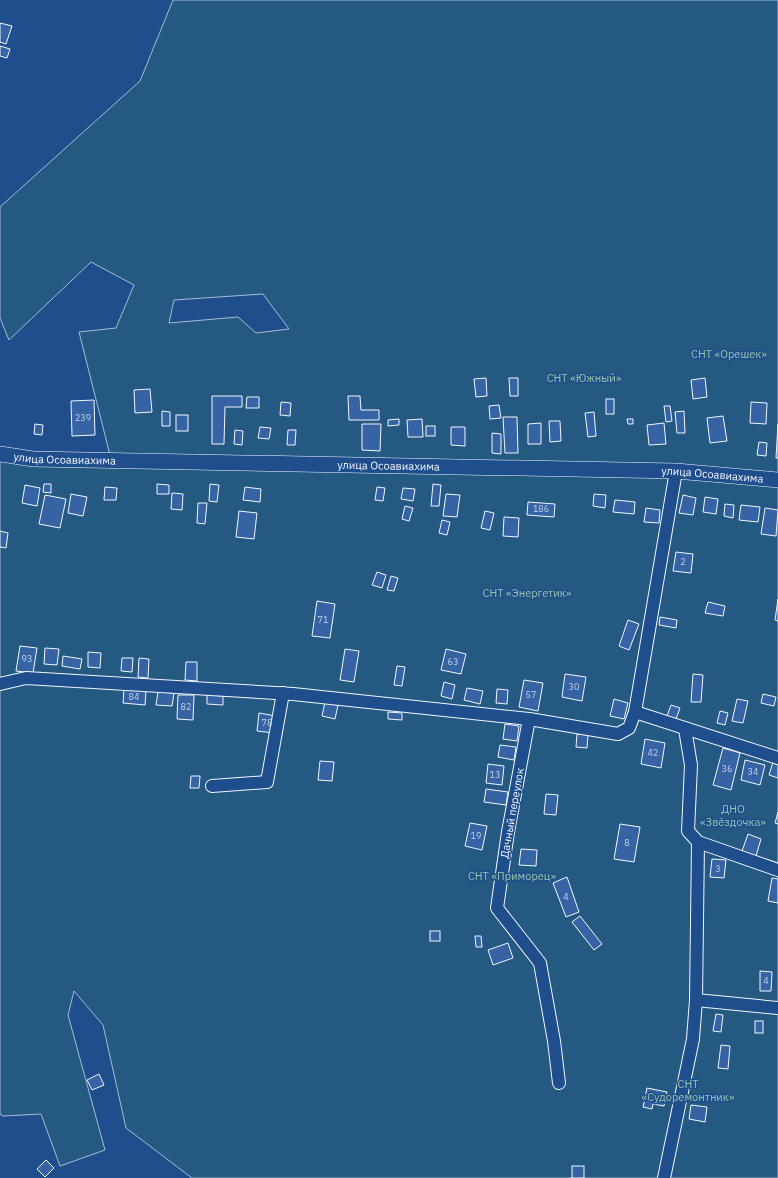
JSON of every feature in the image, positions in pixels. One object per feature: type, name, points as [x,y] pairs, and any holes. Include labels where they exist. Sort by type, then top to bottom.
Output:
[{"type":"street","name":"улица Осоавиахима","points":[[0,454],[33,458],[676,471],[778,480]]},
{"type":"street","points":[[0,684],[26,678],[283,693],[529,719],[618,734],[629,728],[635,712],[676,471]]},
{"type":"street","points":[[212,786],[267,782],[283,693]]},
{"type":"street","points":[[635,712],[778,758]]},
{"type":"street","name":"Дачный переулок","points":[[529,719],[508,832],[497,908],[540,963],[554,1041],[559,1083]]},
{"type":"street","points":[[685,729],[691,765],[688,831],[698,842],[778,870]]},
{"type":"street","points":[[664,1178],[693,1039],[696,1000],[698,842]]},
{"type":"street","points":[[696,1000],[778,1008]]},
{"type":"green space","points":[[173,0],[778,0],[778,1178],[192,1178],[126,1128],[103,1025],[74,991],[68,1015],[105,1150],[60,1166],[41,1114],[3,1116],[0,1114],[0,454],[111,459],[79,332],[116,328],[134,285],[91,262],[9,340],[0,318],[0,207],[140,81]],"holes":[[[263,294],[289,329],[256,333],[238,317],[169,323],[174,300]]]},
{"type":"building","points":[[0,23],[12,26],[6,44],[0,42]]},
{"type":"building","points":[[0,46],[10,49],[7,58],[0,56]]},
{"type":"building","points":[[486,378],[487,396],[476,397],[474,379]]},
{"type":"building","points":[[509,378],[518,378],[518,396],[510,396]]},
{"type":"building","points":[[705,378],[707,397],[693,399],[691,380]]},
{"type":"building","points":[[150,389],[152,412],[135,413],[134,390]]},
{"type":"building","points":[[212,396],[242,396],[242,407],[225,407],[224,444],[212,444]]},
{"type":"building","points":[[348,396],[360,396],[361,410],[379,410],[379,420],[349,420]]},
{"type":"building","points":[[247,397],[259,397],[259,408],[246,408]]},
{"type":"building","points":[[606,399],[614,399],[614,414],[606,414]]},
{"type":"building","points":[[94,400],[95,435],[72,436],[71,401]]},
{"type":"building","points":[[281,402],[291,403],[290,416],[280,415]]},
{"type":"building","points":[[751,402],[767,403],[766,424],[750,423]]},
{"type":"building","points":[[499,405],[501,418],[490,419],[489,406]]},
{"type":"building","points":[[664,406],[670,406],[672,421],[666,422]]},
{"type":"building","points":[[162,411],[170,412],[170,426],[162,426]]},
{"type":"building","points":[[684,411],[685,433],[677,433],[675,412]]},
{"type":"building","points":[[594,412],[596,436],[588,437],[585,413]]},
{"type":"building","points":[[176,415],[188,415],[188,431],[176,431]]},
{"type":"building","points":[[723,416],[727,441],[710,443],[707,418]]},
{"type":"building","points":[[503,417],[517,417],[518,453],[505,453]]},
{"type":"building","points":[[399,419],[399,425],[388,426],[388,420]]},
{"type":"building","points":[[422,419],[423,437],[408,437],[407,420]]},
{"type":"building","points":[[627,419],[633,419],[633,424],[628,424]]},
{"type":"building","points":[[549,421],[560,421],[561,441],[550,442]]},
{"type":"building","points":[[541,423],[541,444],[528,444],[528,424]]},
{"type":"building","points":[[664,423],[666,444],[649,445],[647,425]]},
{"type":"building","points":[[35,424],[43,425],[42,435],[34,434]]},
{"type":"building","points":[[362,424],[381,424],[380,451],[362,450]]},
{"type":"building","points":[[778,424],[778,458],[776,458]]},
{"type":"building","points":[[426,426],[435,426],[435,436],[426,436]]},
{"type":"building","points":[[260,427],[271,428],[269,439],[258,438]]},
{"type":"building","points":[[451,427],[465,427],[465,446],[451,445]]},
{"type":"building","points":[[235,430],[243,431],[242,445],[234,444]]},
{"type":"building","points":[[288,430],[296,430],[295,445],[287,445]]},
{"type":"building","points":[[492,433],[501,434],[501,454],[492,453]]},
{"type":"building","points":[[759,442],[767,443],[766,456],[757,455]]},
{"type":"building","points":[[44,484],[51,484],[51,493],[43,492]]},
{"type":"building","points":[[157,484],[169,485],[169,494],[157,494]]},
{"type":"building","points":[[210,484],[219,485],[217,502],[209,501]]},
{"type":"building","points":[[433,484],[441,485],[439,506],[431,506]]},
{"type":"building","points":[[25,485],[40,488],[37,506],[22,503]]},
{"type":"building","points":[[105,487],[117,488],[116,500],[104,500]]},
{"type":"building","points":[[245,487],[261,489],[260,502],[243,500]]},
{"type":"building","points":[[377,487],[385,488],[383,501],[375,500]]},
{"type":"building","points":[[403,488],[415,489],[413,501],[401,499]]},
{"type":"building","points":[[172,493],[183,494],[182,510],[171,509]]},
{"type":"building","points":[[71,494],[87,497],[83,516],[68,513]]},
{"type":"building","points":[[446,494],[460,495],[457,517],[443,516]]},
{"type":"building","points":[[594,494],[606,495],[605,508],[593,506]]},
{"type":"building","points":[[45,495],[66,499],[60,528],[39,524]]},
{"type":"building","points":[[683,495],[696,498],[693,515],[679,513]]},
{"type":"building","points":[[705,497],[718,499],[716,514],[703,512]]},
{"type":"building","points":[[615,500],[635,502],[634,514],[613,512]]},
{"type":"building","points":[[528,502],[555,504],[554,517],[527,515]]},
{"type":"building","points":[[198,503],[207,503],[205,524],[197,523]]},
{"type":"building","points":[[725,504],[734,505],[733,518],[724,516]]},
{"type":"building","points":[[741,505],[760,507],[758,522],[739,520]]},
{"type":"building","points":[[405,506],[413,508],[409,521],[402,519]]},
{"type":"building","points":[[646,508],[660,510],[659,523],[644,522]]},
{"type":"building","points":[[765,508],[778,510],[776,536],[761,534]]},
{"type":"building","points":[[239,511],[257,513],[254,539],[236,537]]},
{"type":"building","points":[[485,511],[494,513],[490,530],[481,528]]},
{"type":"building","points":[[504,517],[519,518],[518,537],[503,536]]},
{"type":"building","points":[[442,520],[450,522],[447,535],[439,533]]},
{"type":"building","points":[[0,531],[8,533],[6,548],[0,547]]},
{"type":"building","points":[[676,552],[693,554],[691,573],[673,571]]},
{"type":"building","points":[[377,572],[386,575],[382,588],[372,585]]},
{"type":"building","points":[[391,576],[398,578],[394,591],[387,590]]},
{"type":"building","points":[[778,599],[778,621],[775,620]]},
{"type":"building","points":[[317,601],[335,604],[330,638],[312,636]]},
{"type":"building","points":[[708,602],[725,606],[723,616],[705,613]]},
{"type":"building","points":[[660,617],[677,620],[676,628],[659,625]]},
{"type":"building","points":[[628,620],[639,624],[629,650],[619,646]]},
{"type":"building","points":[[20,646],[37,648],[33,673],[16,671]]},
{"type":"building","points":[[45,648],[59,649],[57,665],[44,664]]},
{"type":"building","points":[[345,649],[359,651],[354,682],[340,680]]},
{"type":"building","points":[[446,649],[466,654],[461,674],[441,670]]},
{"type":"building","points":[[88,652],[101,653],[100,668],[88,667]]},
{"type":"building","points":[[63,656],[82,659],[80,669],[62,666]]},
{"type":"building","points":[[122,658],[133,658],[132,672],[121,671]]},
{"type":"building","points":[[139,658],[149,659],[148,678],[138,677]]},
{"type":"building","points":[[186,662],[197,662],[197,681],[185,680]]},
{"type":"building","points":[[397,666],[405,667],[402,686],[394,685]]},
{"type":"building","points":[[565,674],[586,677],[582,701],[562,697]]},
{"type":"building","points":[[693,674],[703,675],[701,702],[691,702]]},
{"type":"building","points":[[524,680],[543,683],[538,711],[519,707]]},
{"type":"building","points":[[444,682],[455,685],[452,699],[441,696]]},
{"type":"building","points":[[467,688],[483,691],[480,704],[464,700]]},
{"type":"building","points":[[124,689],[146,691],[145,705],[123,703]]},
{"type":"building","points":[[497,689],[508,690],[507,704],[496,703]]},
{"type":"building","points":[[158,692],[174,693],[172,706],[156,705]]},
{"type":"building","points":[[763,694],[776,697],[774,706],[761,703]]},
{"type":"building","points":[[178,695],[194,695],[193,720],[177,719]]},
{"type":"building","points":[[207,695],[223,696],[223,705],[207,704]]},
{"type":"building","points":[[614,699],[628,703],[624,719],[610,716]]},
{"type":"building","points":[[737,699],[748,701],[743,723],[732,721]]},
{"type":"building","points":[[325,702],[338,705],[335,719],[322,716]]},
{"type":"building","points":[[671,705],[680,708],[676,719],[667,716]]},
{"type":"building","points":[[720,711],[728,713],[725,725],[717,723]]},
{"type":"building","points":[[388,712],[402,713],[402,720],[388,719]]},
{"type":"building","points":[[259,713],[276,716],[274,733],[257,731]]},
{"type":"building","points":[[505,724],[519,726],[517,741],[503,739]]},
{"type":"building","points":[[577,734],[588,735],[587,748],[576,747]]},
{"type":"building","points":[[645,739],[665,743],[661,768],[641,764]]},
{"type":"building","points":[[500,745],[516,747],[514,760],[498,757]]},
{"type":"building","points":[[723,748],[740,753],[731,790],[713,785]]},
{"type":"building","points":[[745,760],[765,765],[760,785],[741,780]]},
{"type":"building","points":[[320,761],[334,762],[332,781],[318,780]]},
{"type":"building","points":[[773,762],[778,763],[778,778],[769,775]]},
{"type":"building","points":[[488,764],[504,766],[502,785],[486,783]]},
{"type":"building","points":[[191,776],[200,776],[199,788],[190,788]]},
{"type":"building","points":[[486,789],[508,792],[506,805],[484,802]]},
{"type":"building","points":[[546,794],[558,795],[556,815],[544,814]]},
{"type":"building","points":[[778,812],[778,824],[775,823]]},
{"type":"building","points":[[470,823],[487,826],[482,850],[465,846]]},
{"type":"building","points":[[620,824],[640,827],[634,862],[614,859]]},
{"type":"building","points":[[748,834],[761,839],[756,856],[742,851]]},
{"type":"building","points":[[521,849],[537,850],[536,866],[519,865]]},
{"type":"building","points":[[712,859],[726,860],[724,878],[710,877]]},
{"type":"building","points":[[567,877],[579,912],[566,917],[553,883]]},
{"type":"building","points":[[772,878],[778,879],[778,903],[768,901]]},
{"type":"building","points":[[580,916],[602,944],[594,950],[572,922]]},
{"type":"building","points":[[430,931],[440,931],[440,941],[430,941]]},
{"type":"building","points":[[475,936],[481,936],[482,947],[476,947]]},
{"type":"building","points":[[508,943],[513,958],[493,965],[488,950]]},
{"type":"building","points":[[760,971],[772,972],[771,991],[760,991]]},
{"type":"building","points":[[716,1014],[723,1015],[721,1032],[713,1031]]},
{"type":"building","points":[[755,1021],[763,1021],[763,1033],[755,1033]]},
{"type":"building","points":[[721,1045],[730,1046],[728,1069],[718,1068]]},
{"type":"building","points":[[99,1074],[104,1085],[92,1090],[87,1080]]},
{"type":"building","points":[[647,1088],[667,1092],[664,1106],[653,1104],[652,1109],[643,1107]]},
{"type":"building","points":[[691,1105],[707,1107],[705,1122],[689,1119]]},
{"type":"building","points":[[46,1160],[54,1168],[45,1177],[37,1169]]},
{"type":"building","points":[[572,1166],[584,1166],[584,1178],[572,1178]]},
{"type":"park label","name":"СНТ «Орешек»","points":[[729,354]]},
{"type":"park label","name":"СНТ «Южный»","points":[[584,378]]},
{"type":"park label","name":"СНТ «Энергетик»","points":[[527,593]]},
{"type":"park label","name":"ДНО «Звёздочка»","points":[[733,815]]},
{"type":"park label","name":"СНТ «Приморец»","points":[[512,876]]},
{"type":"park label","name":"СНТ «Судоремонтник»","points":[[688,1090]]}]
